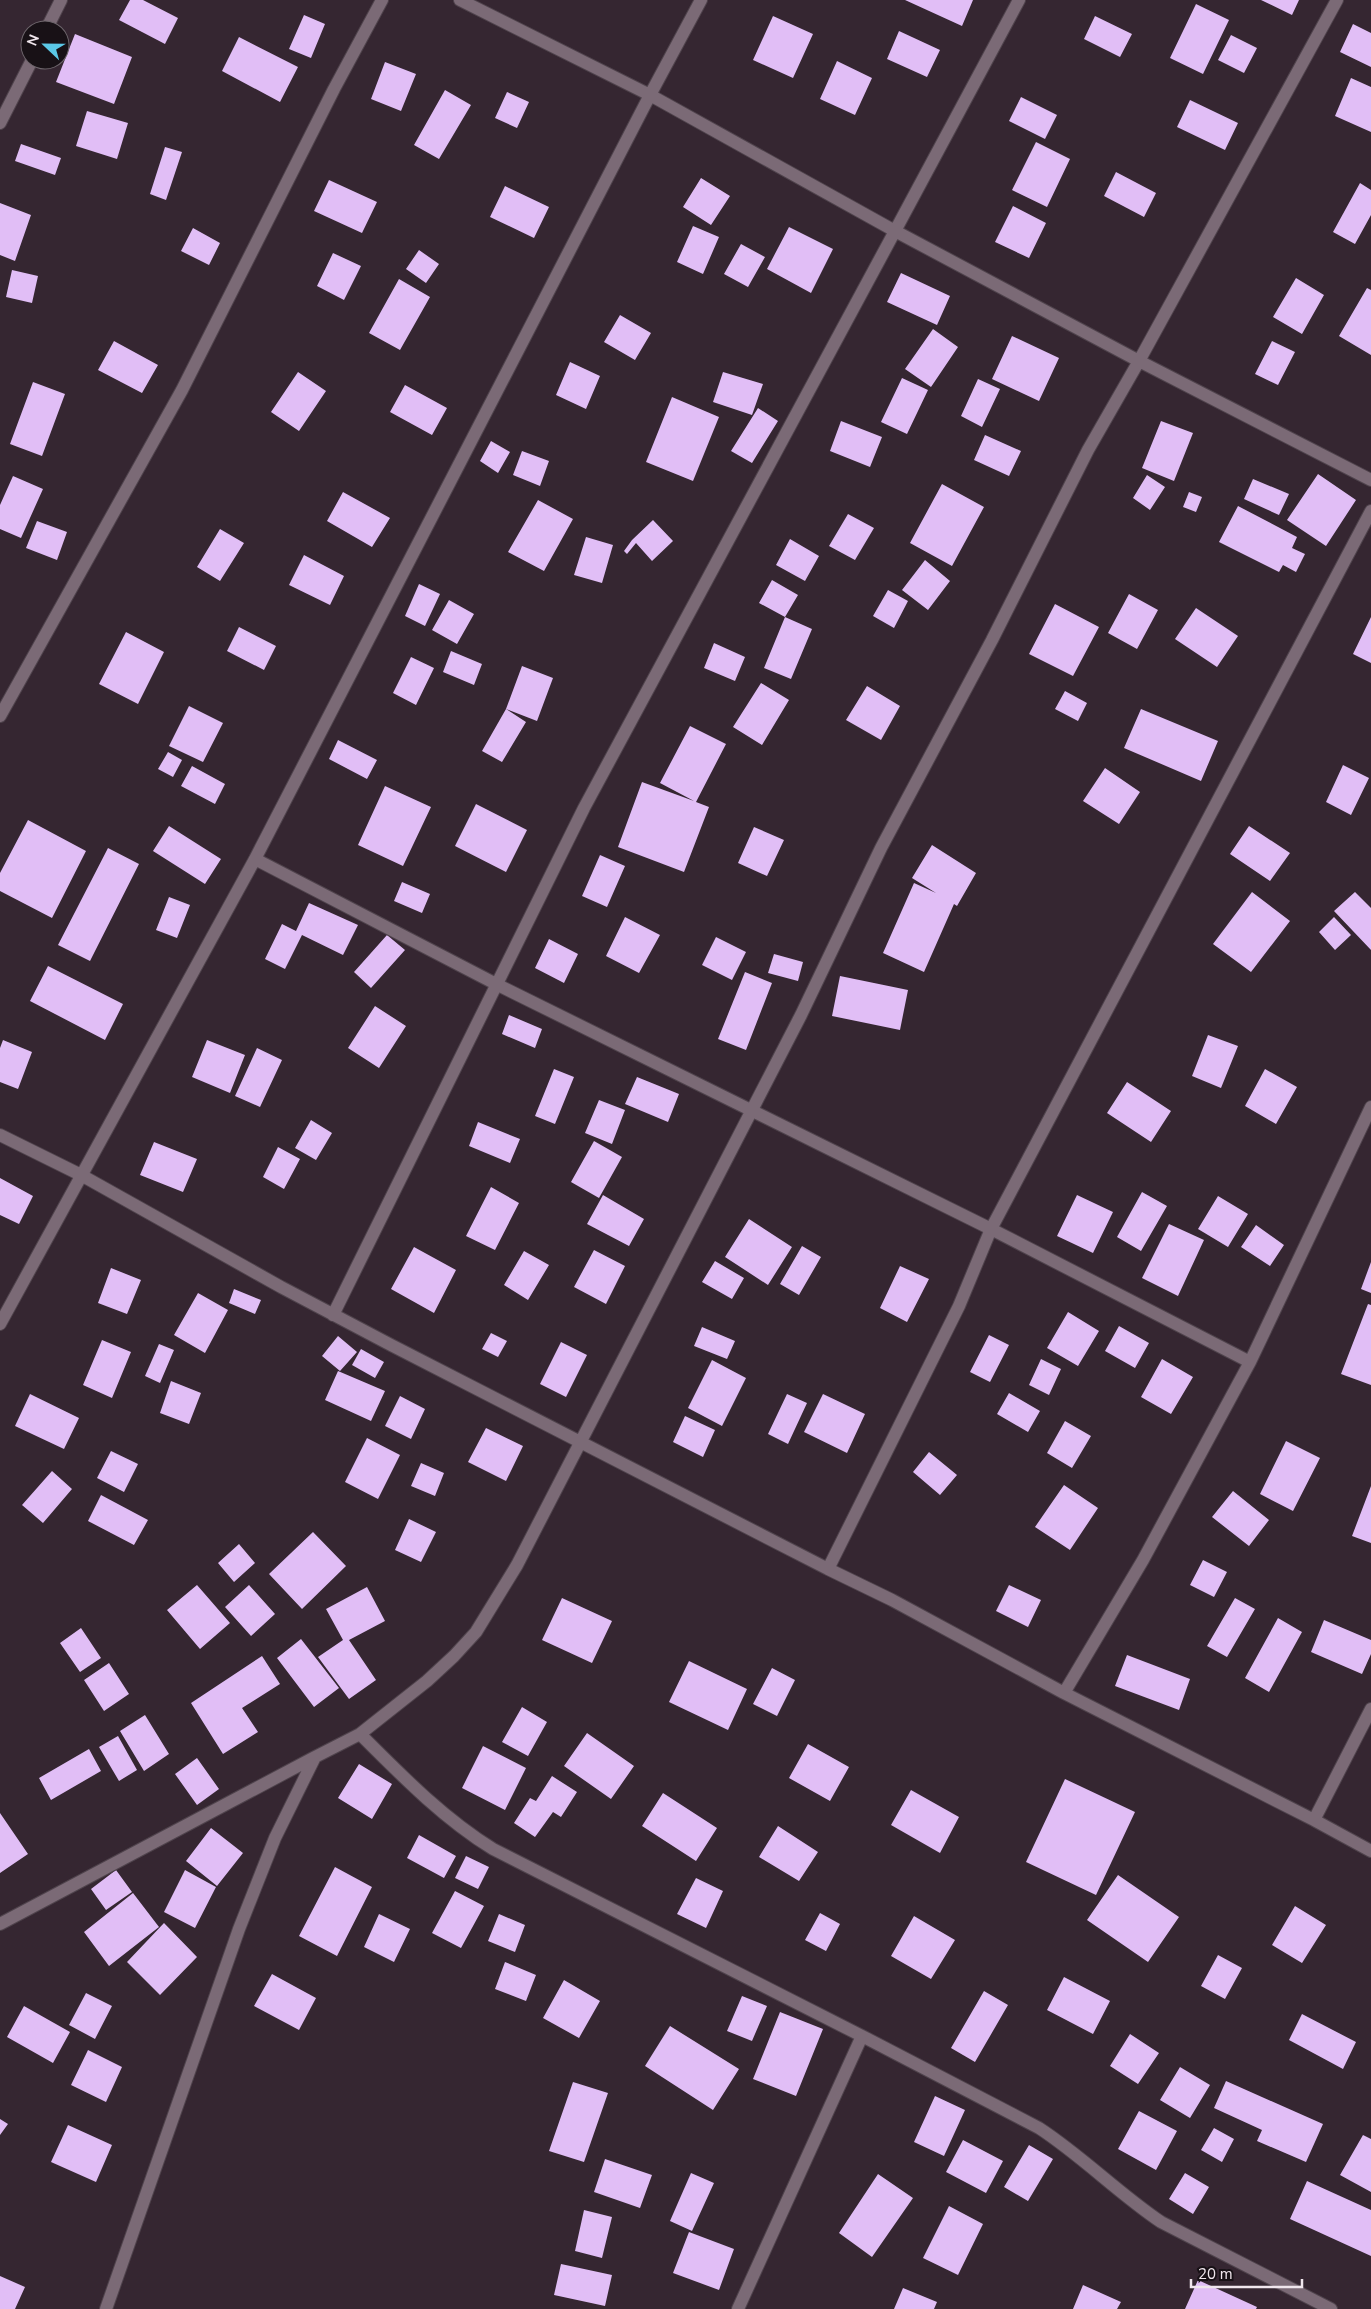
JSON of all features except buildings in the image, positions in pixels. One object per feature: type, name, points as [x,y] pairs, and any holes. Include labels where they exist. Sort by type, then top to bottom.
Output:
[{"type":"street","points":[[51,20],[61,0]]},
{"type":"street","points":[[0,716],[182,390],[334,88],[382,0]]},
{"type":"street","points":[[460,0],[650,95],[895,231],[1139,361],[1371,480]]},
{"type":"street","points":[[0,1324],[255,859],[701,0]]},
{"type":"street","points":[[333,1315],[584,808],[1019,0]]},
{"type":"street","points":[[0,1924],[360,1734],[427,1681],[476,1632],[517,1565],[801,1015],[882,848],[992,640],[1088,450],[1139,361],[1337,0]]},
{"type":"street","points":[[0,123],[27,70]]},
{"type":"street","points":[[828,1569],[959,1306],[991,1229],[1371,511]]},
{"type":"street","points":[[255,859],[498,985],[991,1229],[1250,1362]]},
{"type":"street","points":[[1064,1692],[1143,1560],[1250,1362],[1371,1108]]},
{"type":"street","points":[[0,1135],[81,1175],[333,1315],[579,1443],[892,1600],[1064,1692],[1371,1851]]},
{"type":"street","points":[[1314,1820],[1371,1709]]},
{"type":"street","points":[[360,1734],[421,1795],[470,1835],[1038,2128],[1060,2142],[1139,2208],[1161,2222],[1331,2309]]},
{"type":"street","points":[[106,2309],[239,1930],[274,1838],[316,1757]]},
{"type":"street","points":[[738,2309],[862,2036]]}]
